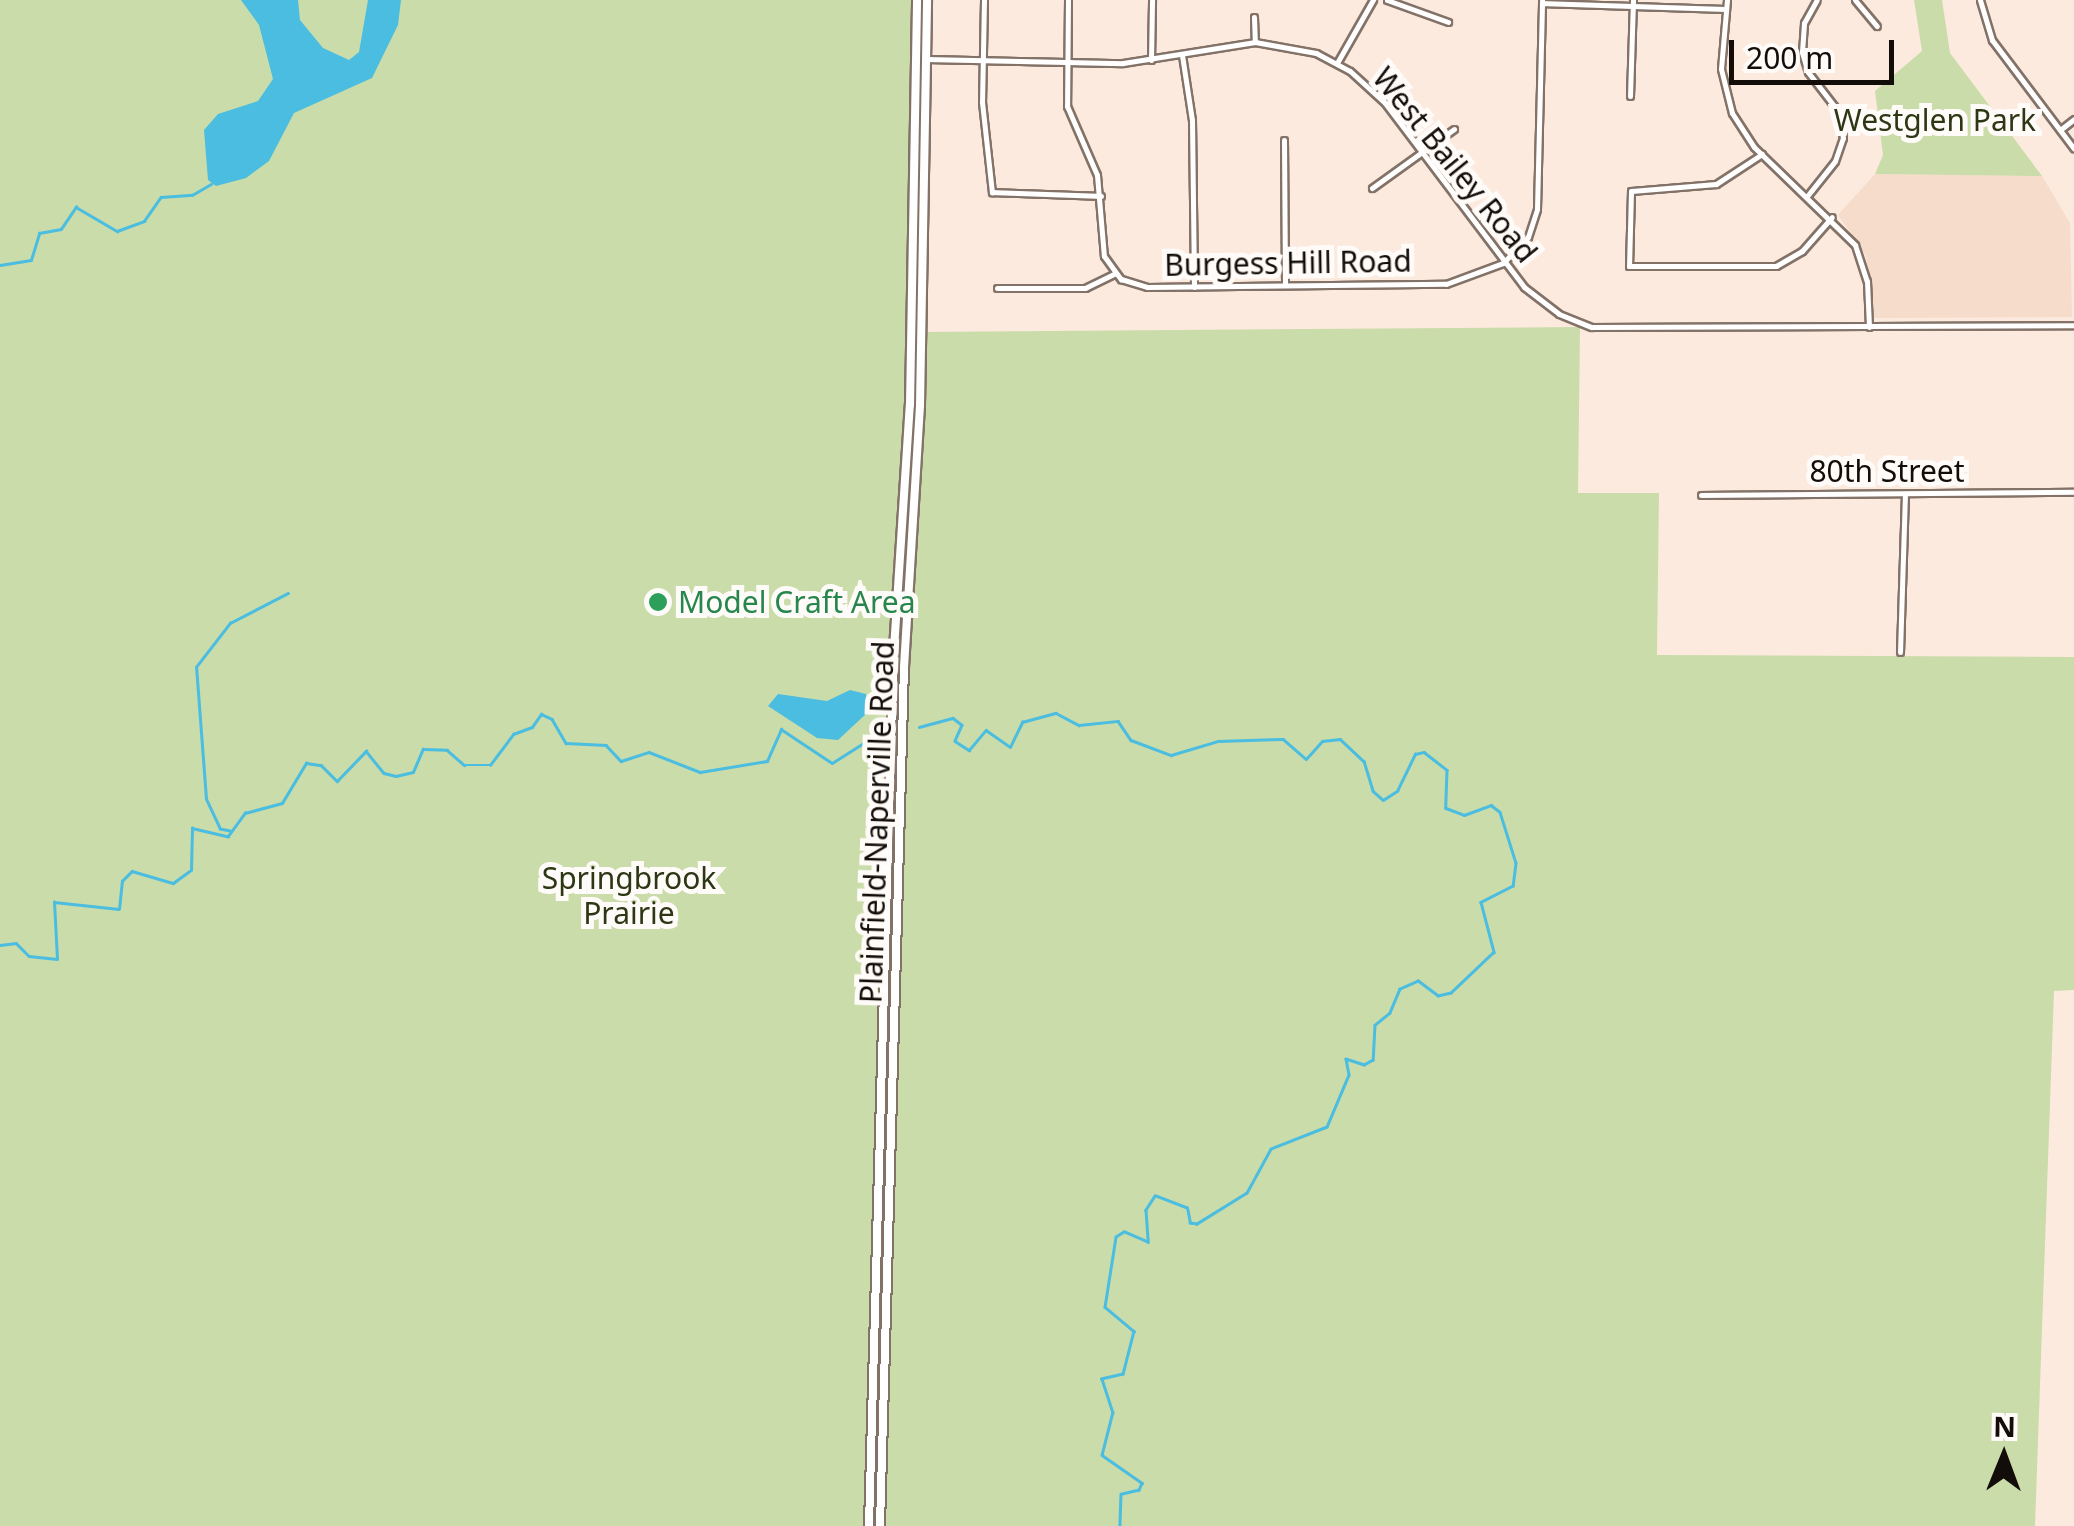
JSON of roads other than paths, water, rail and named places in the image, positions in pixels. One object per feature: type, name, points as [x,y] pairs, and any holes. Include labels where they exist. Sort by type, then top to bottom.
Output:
[{"type":"main road","name":"Plainfield-Naperville Road","points":[[869,1526],[917,0]]},
{"type":"main road","name":"Plainfield-Naperville Road","points":[[880,1526],[928,0]]},
{"type":"street","points":[[984,0],[983,61],[993,194],[1100,196]]},
{"type":"street","points":[[997,288],[1092,287],[1114,274],[1102,251],[1100,196],[1093,163],[1068,114],[1068,0]]},
{"type":"street","points":[[1151,60],[1152,0]]},
{"type":"street","points":[[1337,63],[1372,0]]},
{"type":"street","points":[[1387,0],[1448,22]]},
{"type":"street","points":[[1727,0],[1727,99],[1762,154],[1832,217],[1864,264],[1869,327]]},
{"type":"street","points":[[1808,195],[1835,162],[1842,138],[1838,111],[1804,60],[1802,34],[1816,0]]},
{"type":"street","points":[[1855,0],[1878,26]]},
{"type":"street","points":[[1980,0],[1992,40],[2073,145]]},
{"type":"street","points":[[1503,263],[1528,237],[1536,209],[1542,2],[1724,10]]},
{"type":"street","points":[[1630,96],[1632,3]]},
{"type":"street","points":[[1254,17],[1255,42]]},
{"type":"street","name":"West Bailey Road","points":[[916,59],[1151,60],[1255,42],[1298,47],[1337,63],[1375,92],[1503,263],[1546,306],[1592,327],[2074,325]]},
{"type":"street","points":[[1182,56],[1192,120],[1194,287]]},
{"type":"street","points":[[2060,130],[2074,120]]},
{"type":"street","points":[[1372,188],[1454,129]]},
{"type":"street","points":[[1284,140],[1284,285]]},
{"type":"street","points":[[1762,154],[1716,184],[1632,191],[1629,266],[1776,266],[1802,251],[1832,217]]},
{"type":"street","name":"Burgess Hill Road","points":[[1114,274],[1137,286],[1446,284],[1503,263]]},
{"type":"street","name":"80th Street","points":[[1701,495],[2074,492]]},
{"type":"street","points":[[1900,652],[1905,494]]},
{"type":"water","points":[[241,0],[298,0],[300,20],[323,48],[349,60],[359,52],[368,0],[401,0],[398,25],[372,78],[294,113],[269,161],[246,178],[216,186],[208,180],[204,130],[218,114],[258,101],[273,79],[259,25]]},
{"type":"water","points":[[850,690],[866,694],[867,713],[838,740],[817,738],[768,706],[778,694],[827,701]]},
{"type":"waterway","points":[[0,265],[31,260],[39,233],[61,229],[76,207],[117,231],[144,221],[161,197],[192,195],[211,184]]},
{"type":"waterway","points":[[230,831],[220,829],[206,799],[196,667],[230,623],[288,593]]},
{"type":"waterway","points":[[919,727],[953,718],[962,725],[955,741],[969,750],[986,730],[1010,747],[1022,722],[1056,713],[1079,725],[1118,721],[1131,740],[1171,755],[1218,741],[1283,739],[1306,759],[1322,741],[1340,739],[1364,761],[1373,791],[1383,800],[1397,791],[1415,754],[1424,752],[1447,770],[1446,808],[1464,815],[1491,805],[1500,812],[1516,863],[1513,886],[1481,902],[1494,952],[1451,993],[1438,996],[1418,981],[1400,989],[1390,1013],[1375,1025],[1373,1060],[1364,1065],[1346,1059],[1349,1075],[1327,1127],[1271,1149],[1247,1193],[1197,1224],[1190,1223],[1187,1208],[1155,1196],[1146,1210],[1148,1242],[1124,1232],[1116,1237],[1105,1307],[1134,1331],[1123,1374],[1102,1379],[1113,1412],[1102,1455],[1142,1483],[1139,1490],[1121,1494],[1120,1526]]},
{"type":"waterway","points":[[0,945],[16,943],[29,956],[57,959],[54,902],[119,909],[122,881],[132,871],[173,883],[191,870],[192,828],[228,836],[245,813],[282,803],[306,763],[321,765],[337,781],[366,751],[384,773],[396,776],[413,772],[423,749],[447,750],[464,765],[490,765],[513,734],[532,727],[541,714],[552,719],[566,743],[606,745],[621,761],[649,752],[700,772],[767,761],[781,729],[832,763],[873,737]]},
{"type":"place","name":"Model Craft Area","points":[[658,602]]},
{"type":"park label","name":"Westglen Park","points":[[1935,120]]},
{"type":"park label","name":"Springbrook Prairie","points":[[629,895]]}]
